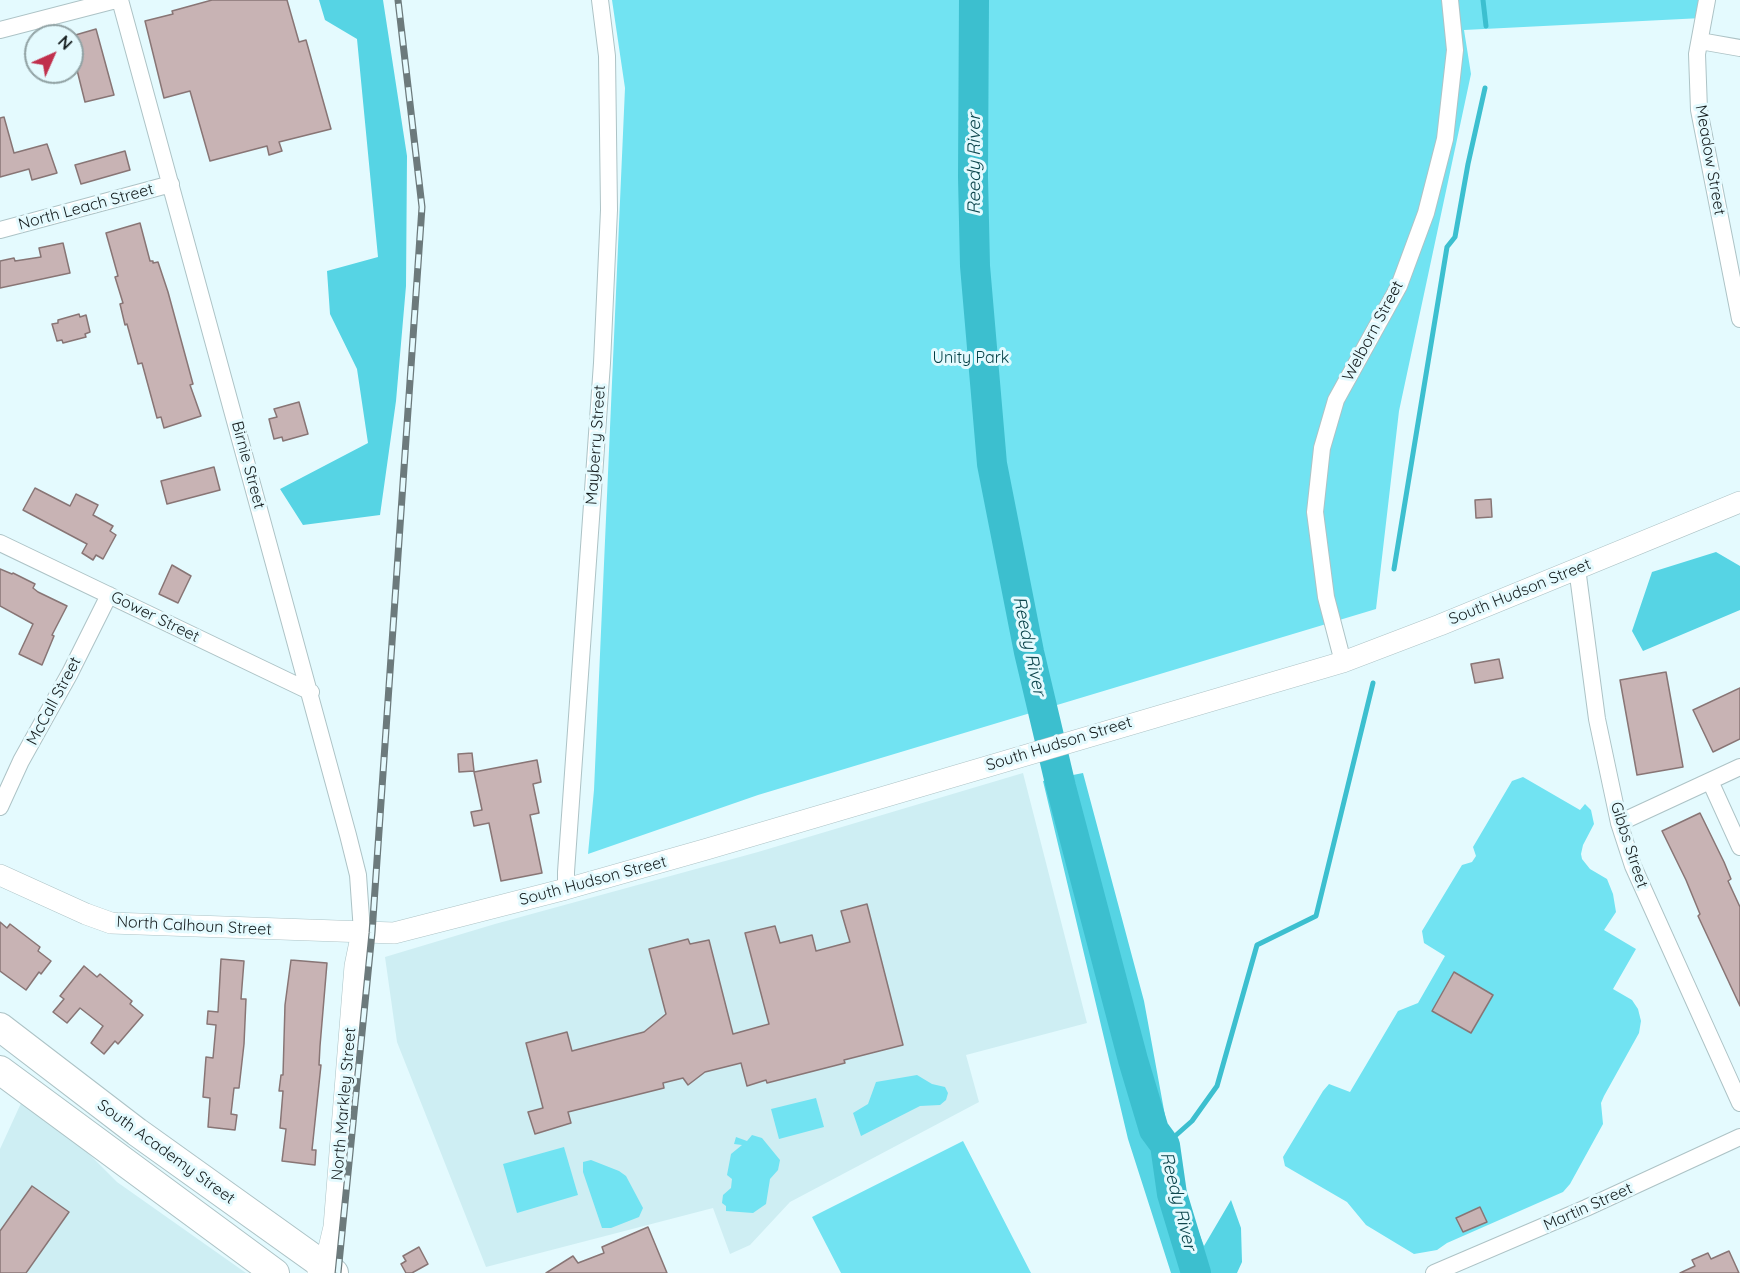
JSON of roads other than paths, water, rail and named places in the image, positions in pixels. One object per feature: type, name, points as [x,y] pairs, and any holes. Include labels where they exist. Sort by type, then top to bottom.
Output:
[{"type":"highway","name":"South Academy Street","points":[[0,1027],[137,1132],[324,1270]]},
{"type":"highway","name":"South Academy Street","points":[[0,1070],[275,1273]]},
{"type":"street","points":[[0,30],[118,0]]},
{"type":"street","name":"Birnie Street","points":[[118,0],[171,184],[358,875],[362,932]]},
{"type":"street","name":"Mayberry Street","points":[[566,889],[602,363],[609,210],[607,56],[600,0]]},
{"type":"street","name":"Welborn Street","points":[[1343,662],[1326,597],[1315,512],[1322,448],[1336,400],[1399,286],[1426,213],[1445,139],[1455,50],[1450,0]]},
{"type":"street","name":"Meadow Street","points":[[1707,0],[1696,67],[1699,110],[1740,319]]},
{"type":"street","points":[[1700,41],[1740,48]]},
{"type":"street","name":"North Leach Street","points":[[0,230],[171,184]]},
{"type":"street","name":"South Hudson Street","points":[[362,932],[394,933],[566,889],[1343,662],[1440,625],[1740,502]]},
{"type":"street","name":"Gower Street","points":[[0,543],[310,692]]},
{"type":"street","name":"Gibbs Street","points":[[1576,568],[1598,719],[1618,823],[1633,866],[1740,1103]]},
{"type":"street","name":"McCall Street","points":[[0,807],[21,761],[109,595]]},
{"type":"street","points":[[1618,823],[1740,767]]},
{"type":"street","points":[[1710,781],[1740,847]]},
{"type":"street","name":"North Calhoun Street","points":[[0,875],[111,923],[362,932]]},
{"type":"street","name":"North Markley Street","points":[[324,1270],[334,1227],[355,966],[362,932]]},
{"type":"street","name":"Martin Street","points":[[1434,1273],[1597,1204],[1740,1137]]},
{"type":"waterway","name":"Reedy River","points":[[974,0],[975,266],[992,464],[1029,652],[1061,787],[1133,1060],[1154,1130],[1165,1145],[1172,1194],[1196,1273]]},
{"type":"waterway","points":[[1483,0],[1486,26]]},
{"type":"waterway","points":[[1394,569],[1447,247],[1455,237],[1485,88]]},
{"type":"waterway","points":[[1165,1145],[1192,1121],[1217,1086],[1257,945],[1316,916],[1373,683]]},
{"type":"railway","points":[[338,1273],[372,933],[422,207],[398,0]]},
{"type":"park label","name":"Unity Park","points":[[971,358]]}]
